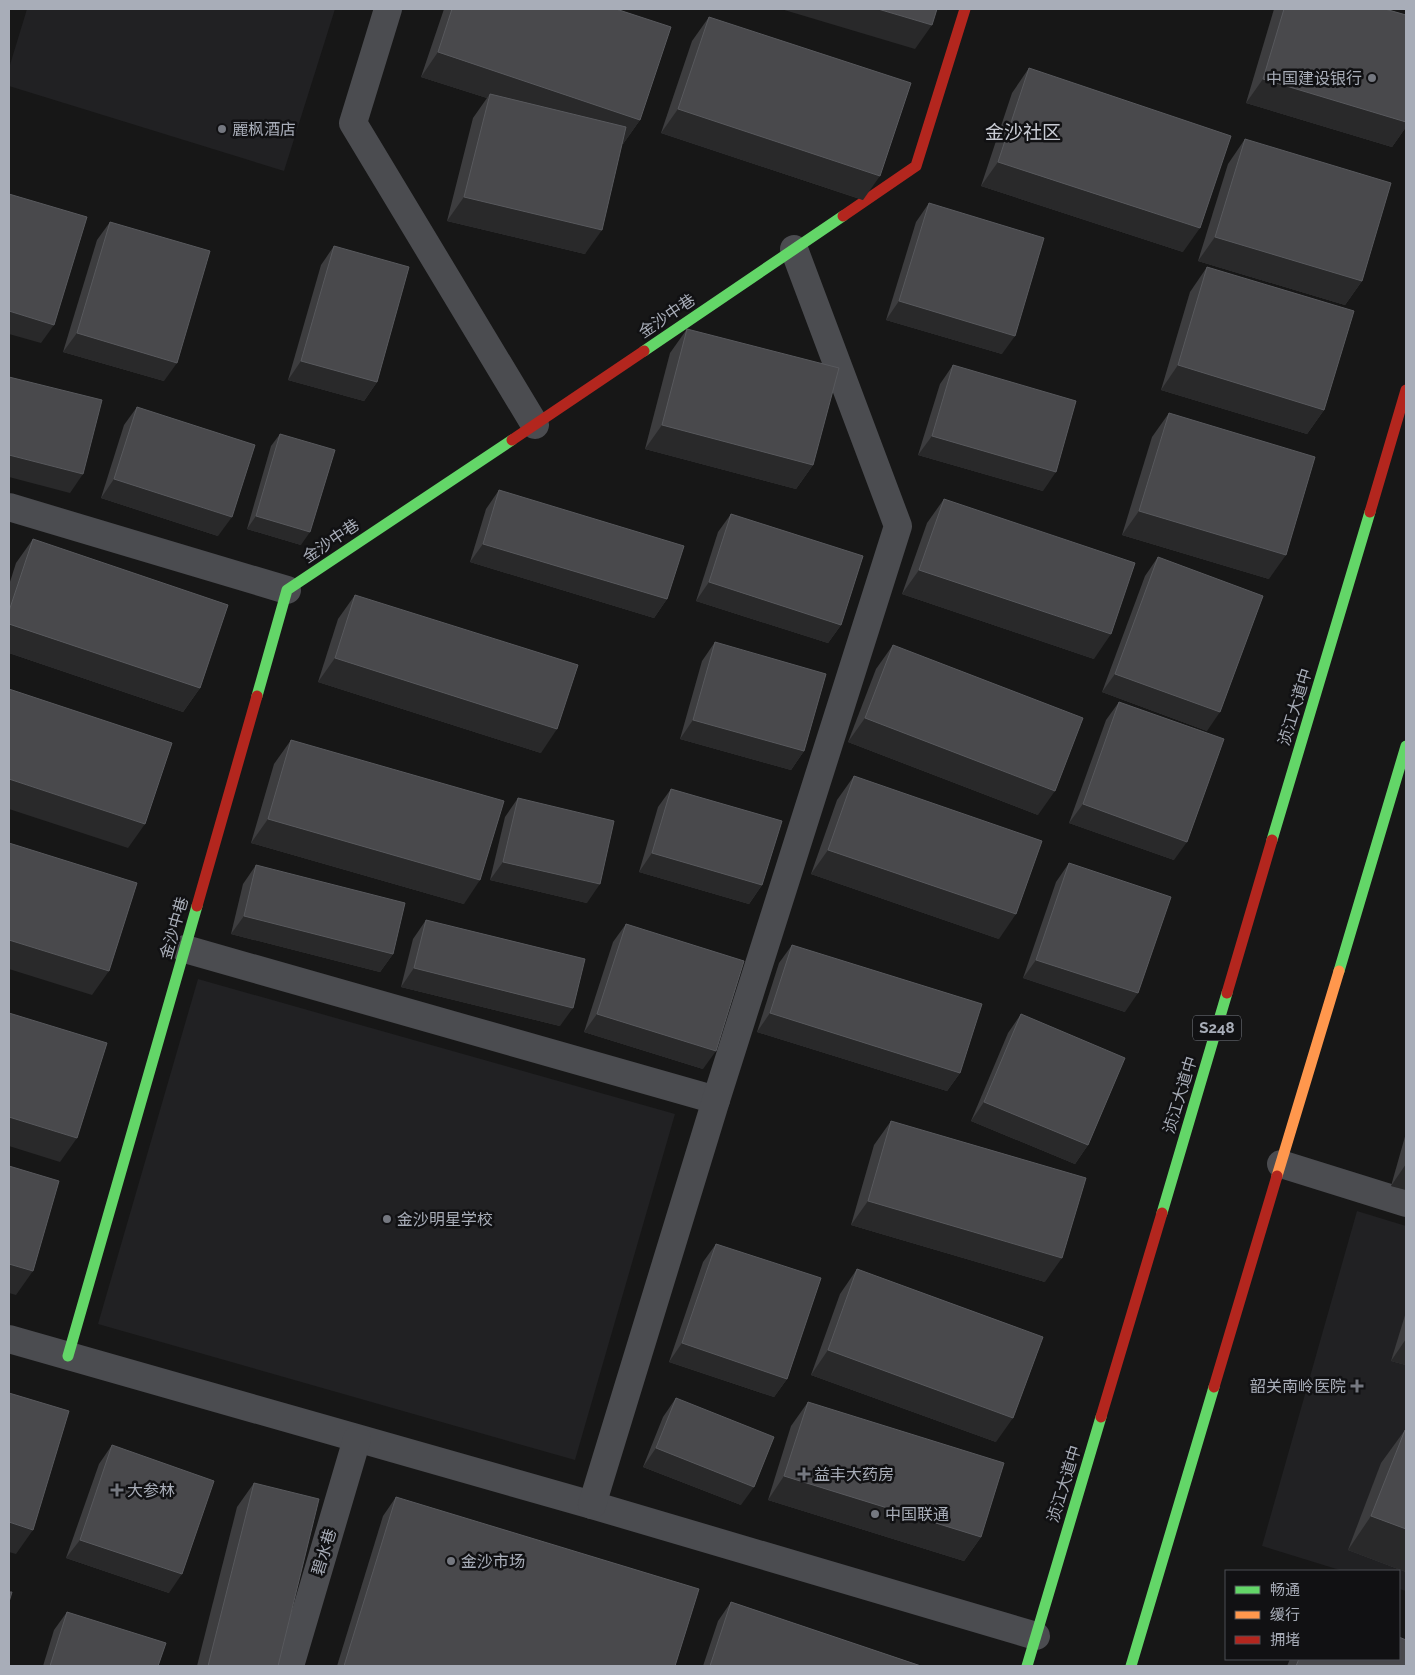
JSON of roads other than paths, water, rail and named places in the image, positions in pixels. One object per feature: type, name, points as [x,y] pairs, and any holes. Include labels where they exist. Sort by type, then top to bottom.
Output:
[{"type":"main road","name":"金沙中巷","points":[[68,1356],[287,590],[535,426],[916,166],[965,9]]},
{"type":"main road","name":"浈江大道中","points":[[1027,1666],[1406,390]]},
{"type":"main road","points":[[1131,1666],[1406,746]]},
{"type":"street","points":[[388,9],[353,123],[535,426]]},
{"type":"street","points":[[592,1505],[716,1100],[898,526],[794,249]]},
{"type":"street","points":[[9,507],[287,590]]},
{"type":"street","points":[[185,948],[716,1100]]},
{"type":"street","points":[[1281,1164],[1406,1203]]},
{"type":"street","points":[[9,1339],[592,1505],[1036,1636]]},
{"type":"street","name":"碧水巷","points":[[290,1666],[357,1438]]},
{"type":"place","name":"中国建设银行","points":[[1372,78]]},
{"type":"place","name":"麗枫酒店","points":[[222,129]]},
{"type":"place","name":"金沙明星学校","points":[[387,1219]]},
{"type":"place","name":"韶关南岭医院","points":[[1357,1386]]},
{"type":"place","name":"益丰大药房","points":[[804,1474]]},
{"type":"place","name":"大参林","points":[[117,1490]]},
{"type":"place","name":"中国联通","points":[[875,1514]]},
{"type":"place","name":"金沙市场","points":[[451,1561]]},
{"type":"district","name":"金沙社区","points":[[1023,132]]}]
